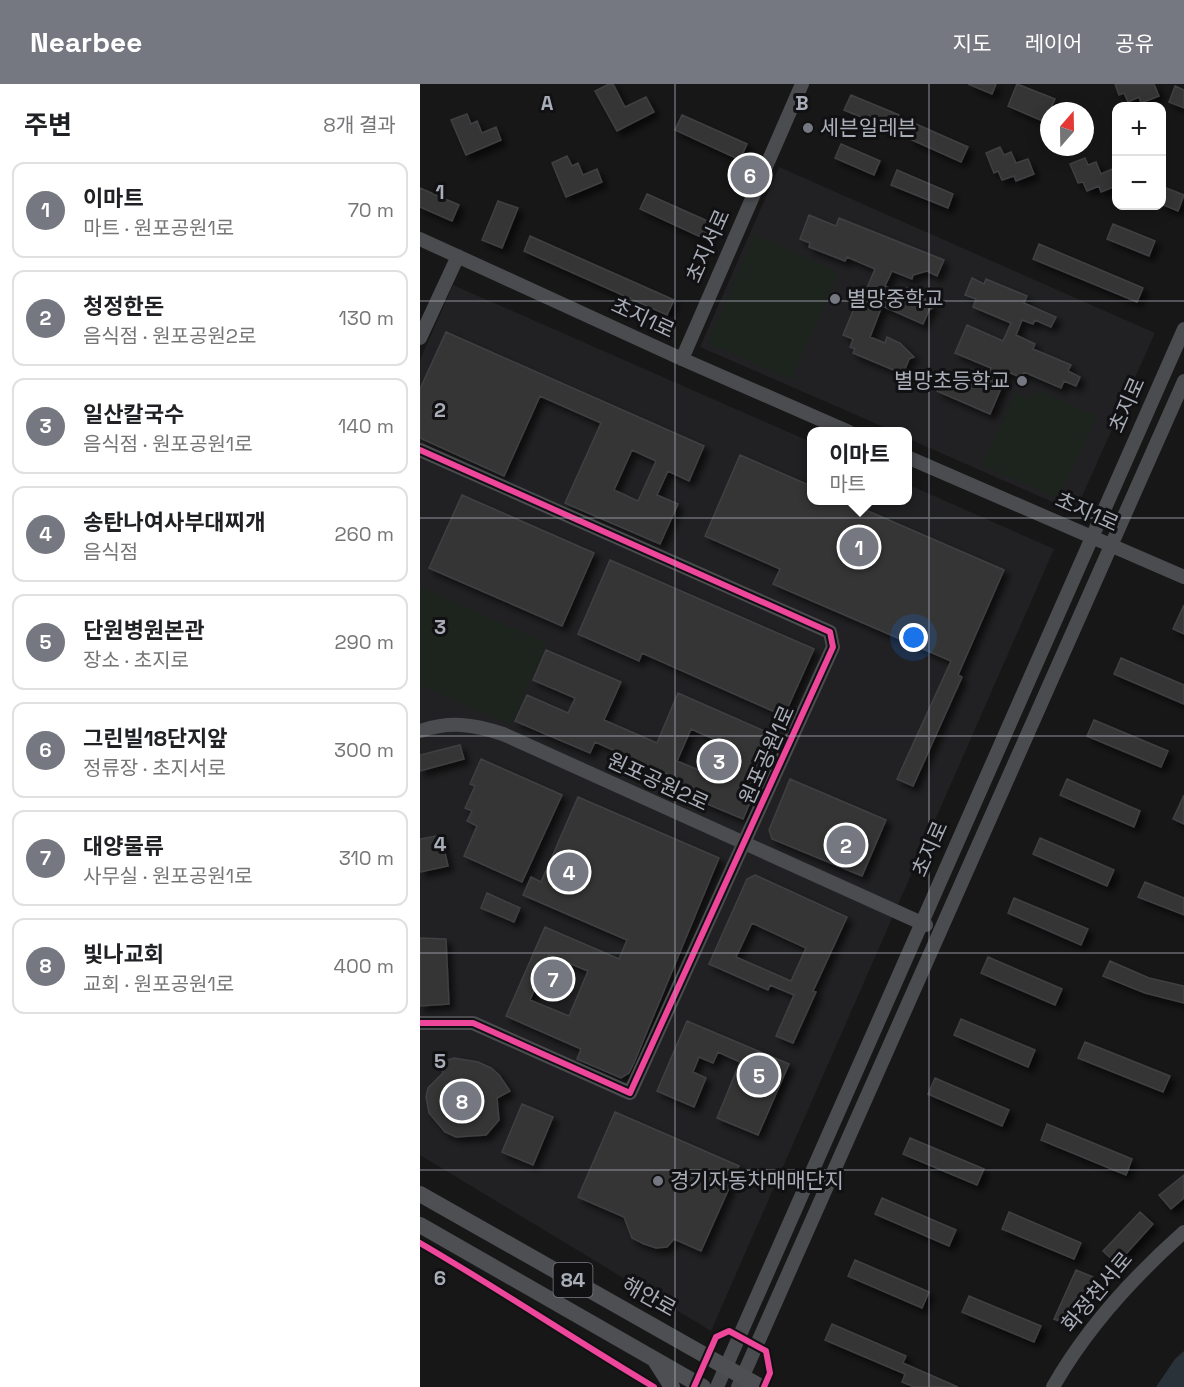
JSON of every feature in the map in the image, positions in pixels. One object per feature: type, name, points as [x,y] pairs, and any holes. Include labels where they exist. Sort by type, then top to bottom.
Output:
[{"type":"main road","name":"해안로","points":[[420,1194],[726,1367],[741,1382],[761,1387]]},
{"type":"main road","name":"84","points":[[420,1225],[703,1387]]},
{"type":"main road","points":[[654,1359],[672,1387]]},
{"type":"street","name":"초지서로","points":[[682,359],[802,84]]},
{"type":"street","name":"초지1로","points":[[420,239],[682,359],[838,427]]},
{"type":"street","points":[[420,338],[458,256]]},
{"type":"street","name":"초지로","points":[[717,1387],[1184,329]]},
{"type":"street","name":"초지로","points":[[741,1382],[1184,381]]},
{"type":"street","name":"원포공원1로","points":[[420,450],[830,632],[833,647],[745,845],[630,1093],[473,1023],[420,1023]]},
{"type":"street","name":"초지1로","points":[[912,458],[1184,577]]},
{"type":"street","name":"원포공원2로","points":[[420,731],[454,723],[476,725],[502,734],[939,931]]},
{"type":"street","name":"화정천서로","points":[[1053,1387],[1085,1335],[1108,1307],[1144,1267],[1184,1232]]},
{"type":"shaded area","points":[[779,167],[1155,333],[1075,512],[912,440],[912,427],[884,427],[700,347]]},
{"type":"shaded area","points":[[755,235],[839,272],[791,380],[708,343]]},
{"type":"shaded area","points":[[453,285],[807,440],[807,505],[912,505],[912,486],[1054,549],[711,1331],[420,1155],[420,360]]},
{"type":"shaded area","points":[[1036,389],[1096,416],[1059,499],[982,465],[1015,393],[1031,400]]},
{"type":"shaded area","points":[[420,587],[547,643],[511,725],[420,685]]},
{"type":"shaded area","points":[[1184,1351],[1184,1387],[1156,1387],[1175,1359]]},
{"type":"building","points":[[613,84],[625,107],[646,97],[654,112],[617,131],[595,91]]},
{"type":"building","points":[[968,84],[996,84],[992,94]]},
{"type":"building","points":[[1017,84],[1055,99],[1054,102],[1040,102],[1040,120],[1008,106]]},
{"type":"building","points":[[1115,84],[1154,84],[1159,96],[1144,102],[1141,102],[1139,97],[1128,102],[1124,93],[1119,95]]},
{"type":"building","points":[[1175,86],[1184,90],[1184,108],[1169,102]]},
{"type":"building","points":[[851,95],[899,115],[892,130],[844,110]]},
{"type":"building","points":[[467,114],[471,124],[477,121],[482,133],[496,127],[501,140],[466,155],[451,120]]},
{"type":"building","points":[[682,115],[747,144],[740,160],[675,130]]},
{"type":"building","points":[[916,124],[968,147],[961,162],[910,139]]},
{"type":"building","points":[[841,144],[880,161],[874,175],[835,158]]},
{"type":"building","points":[[1000,147],[1004,155],[1011,152],[1016,163],[1028,159],[1034,174],[1016,181],[1014,176],[1002,180],[998,171],[994,173],[986,153]]},
{"type":"building","points":[[567,156],[572,166],[578,163],[583,175],[597,169],[602,182],[566,197],[552,163]]},
{"type":"building","points":[[1085,158],[1088,165],[1096,162],[1101,174],[1112,169],[1112,188],[1101,192],[1099,186],[1087,191],[1083,182],[1078,183],[1070,164]]},
{"type":"building","points":[[897,170],[953,194],[948,208],[891,185]]},
{"type":"building","points":[[420,188],[459,205],[452,221],[420,207]]},
{"type":"building","points":[[1166,188],[1184,195],[1178,211],[1166,206]]},
{"type":"building","points":[[647,194],[712,223],[705,239],[640,209]]},
{"type":"building","points":[[498,201],[518,208],[502,248],[482,240]]},
{"type":"building","name":"별망중학교","points":[[809,215],[836,226],[839,218],[944,260],[937,276],[927,271],[913,275],[912,279],[892,271],[885,286],[906,295],[908,288],[920,293],[934,307],[929,310],[923,324],[882,306],[870,337],[885,343],[887,337],[900,343],[914,357],[909,359],[903,374],[853,353],[855,349],[850,347],[853,339],[843,335],[863,287],[867,288],[875,269],[847,257],[845,261],[809,247],[810,243],[800,239]]},
{"type":"building","points":[[1113,224],[1155,241],[1149,256],[1107,239]]},
{"type":"building","points":[[530,236],[674,300],[667,315],[524,251]]},
{"type":"building","points":[[1039,244],[1143,288],[1137,302],[1033,259]]},
{"type":"building","name":"별망초등학교","points":[[972,278],[984,284],[986,279],[1027,296],[1024,303],[1056,317],[1051,327],[1035,320],[1033,324],[1022,320],[1016,335],[1035,344],[1033,349],[1071,365],[1068,371],[1080,377],[1076,386],[1064,381],[1061,388],[1024,372],[1022,378],[1008,372],[990,414],[937,391],[945,372],[982,388],[991,368],[955,353],[967,325],[1003,341],[1011,323],[973,307],[976,299],[965,295]]},
{"type":"building","points":[[446,332],[704,446],[689,481],[668,471],[657,495],[678,504],[660,544],[565,503],[601,423],[540,396],[504,476],[420,438],[420,389]],"holes":[[[632,450],[656,461],[638,501],[614,490]]]},
{"type":"building","points":[[740,455],[807,484],[807,505],[854,505],[1004,570],[958,675],[962,677],[913,786],[897,779],[951,661],[773,584],[780,569],[705,536]]},
{"type":"building","points":[[462,495],[594,553],[562,626],[429,568]]},
{"type":"building","points":[[610,560],[814,649],[784,716],[642,653],[639,661],[578,634]]},
{"type":"building","points":[[1184,605],[1184,634],[1173,629]]},
{"type":"building","points":[[546,650],[621,682],[604,720],[657,743],[678,693],[778,737],[743,819],[674,790],[679,779],[595,742],[590,753],[515,721],[527,695],[568,713],[575,698],[533,680]],"holes":[[[691,729],[730,746],[716,777],[677,761]]]},
{"type":"building","points":[[1121,658],[1184,685],[1184,704],[1114,674]]},
{"type":"building","points":[[1094,720],[1168,751],[1161,767],[1087,736]]},
{"type":"building","points":[[460,745],[464,759],[420,771],[420,755]]},
{"type":"building","points":[[481,759],[562,795],[522,882],[464,856],[477,826],[467,821],[472,811],[465,808],[475,786],[470,784]]},
{"type":"building","points":[[790,779],[886,820],[862,876],[772,839],[769,830]]},
{"type":"building","points":[[1067,779],[1140,811],[1134,827],[1060,795]]},
{"type":"building","points":[[1184,795],[1184,824],[1173,819]]},
{"type":"building","points":[[578,797],[719,858],[634,1063],[629,1073],[621,1078],[577,1059],[581,1049],[506,1016],[545,927],[619,959],[627,940],[523,895],[531,877],[541,882]],"holes":[[[549,955],[588,971],[569,1016],[530,1000]]]},
{"type":"building","points":[[441,835],[448,866],[420,872],[420,839]]},
{"type":"building","points":[[1040,838],[1114,870],[1107,886],[1033,854]]},
{"type":"building","points":[[755,875],[847,917],[813,991],[816,992],[793,1043],[776,1036],[794,995],[770,985],[768,990],[709,964],[747,879]],"holes":[[[752,923],[806,948],[791,981],[736,957]]]},
{"type":"building","points":[[1145,882],[1184,898],[1184,915],[1138,897]]},
{"type":"building","points":[[487,893],[520,908],[514,922],[481,908]]},
{"type":"building","points":[[1014,898],[1088,929],[1081,945],[1008,913]]},
{"type":"building","points":[[420,938],[446,939],[449,1004],[420,1006]]},
{"type":"building","points":[[988,957],[1062,989],[1055,1005],[981,973]]},
{"type":"building","points":[[1110,961],[1149,978],[1184,986],[1184,1003],[1145,993],[1103,976]]},
{"type":"building","points":[[961,1019],[1035,1050],[1028,1067],[954,1035]]},
{"type":"building","points":[[687,1021],[789,1064],[758,1135],[717,1118],[740,1062],[718,1052],[713,1063],[699,1057],[693,1072],[706,1078],[694,1107],[657,1091]]},
{"type":"building","points":[[1085,1042],[1170,1076],[1163,1092],[1078,1058]]},
{"type":"building","points":[[454,1058],[478,1062],[491,1068],[510,1091],[497,1098],[499,1120],[486,1135],[456,1137],[445,1132],[429,1113],[426,1097],[428,1088],[443,1073],[439,1063]]},
{"type":"building","points":[[935,1078],[1009,1110],[1002,1126],[928,1094]]},
{"type":"building","points":[[522,1104],[553,1117],[533,1165],[502,1152]]},
{"type":"building","name":"경기자동차매매단지","points":[[615,1112],[739,1166],[701,1251],[674,1239],[667,1247],[656,1248],[644,1244],[632,1238],[624,1217],[578,1197]]},
{"type":"building","points":[[1047,1124],[1132,1159],[1126,1175],[1041,1140]]},
{"type":"building","points":[[910,1138],[984,1169],[977,1185],[903,1154]]},
{"type":"building","points":[[1184,1175],[1184,1198],[1171,1209],[1159,1195]]},
{"type":"building","points":[[882,1198],[956,1230],[949,1246],[875,1214]]},
{"type":"building","points":[[1009,1212],[1081,1243],[1074,1259],[1002,1229]]},
{"type":"building","points":[[1140,1212],[1153,1224],[1117,1264],[1103,1251]]},
{"type":"building","points":[[855,1260],[929,1292],[922,1308],[848,1276]]},
{"type":"building","points":[[1076,1270],[1093,1277],[1071,1326],[1054,1319]]},
{"type":"building","points":[[969,1296],[1041,1326],[1034,1342],[962,1312]]},
{"type":"building","points":[[832,1324],[906,1356],[903,1363],[958,1387],[914,1387],[902,1382],[905,1374],[825,1340]]},
{"type":"cycle path","points":[[420,450],[830,632],[833,647],[630,1093],[473,1023],[420,1023]]},
{"type":"cycle path","points":[[420,1243],[654,1387]]},
{"type":"cycle path","points":[[694,1387],[716,1337],[729,1331],[766,1351],[770,1373],[764,1387]]},
{"type":"place","name":"세븐일레븐","points":[[808,128]]},
{"type":"place","name":"그린빌18단지앞","points":[[750,175]]},
{"type":"place","name":"별망중학교","points":[[835,299]]},
{"type":"place","name":"별망초등학교","points":[[1022,381]]},
{"type":"place","name":"이마트","points":[[859,547]]},
{"type":"place","name":"일산칼국수","points":[[719,761]]},
{"type":"place","name":"청정한돈","points":[[846,845]]},
{"type":"place","name":"송탄나여사부대찌개","points":[[569,872]]},
{"type":"place","name":"대양물류","points":[[553,979]]},
{"type":"place","name":"단원병원본관","points":[[759,1075]]},
{"type":"place","name":"빛나교회","points":[[462,1101]]},
{"type":"place","name":"경기자동차매매단지","points":[[658,1181]]}]
